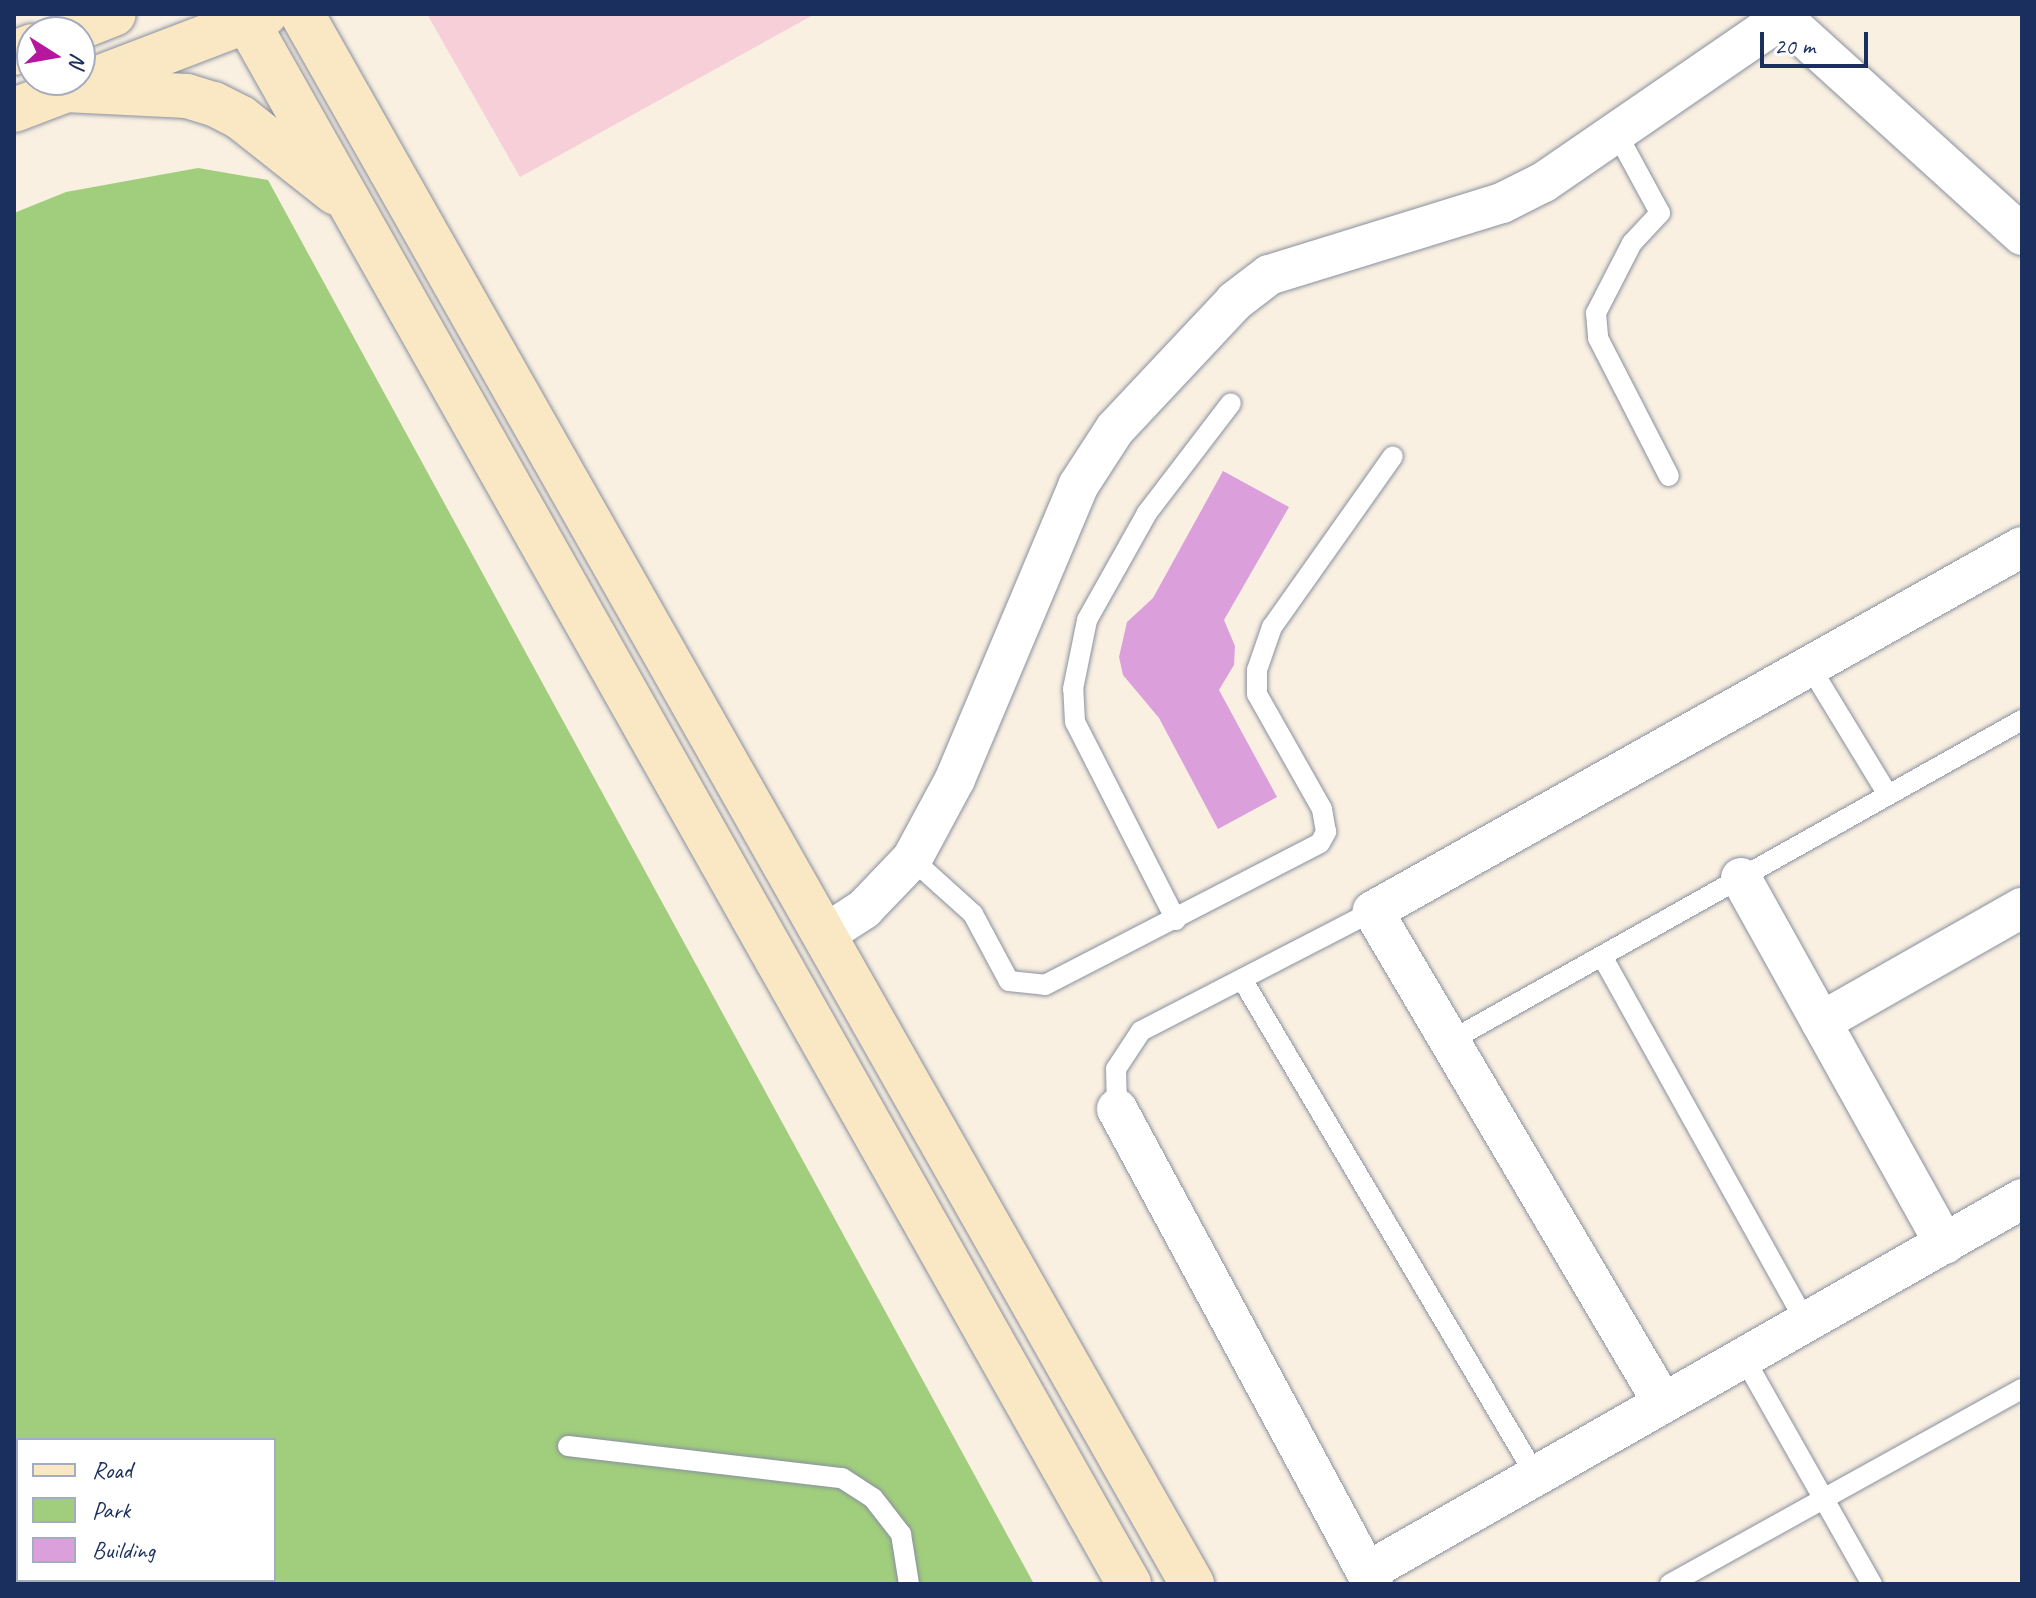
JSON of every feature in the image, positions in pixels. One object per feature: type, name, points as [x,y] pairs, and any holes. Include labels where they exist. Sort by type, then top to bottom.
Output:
[{"type":"main road","points":[[302,14],[1192,1584]]},
{"type":"main road","points":[[96,78],[251,16],[351,205],[1129,1584]]},
{"type":"main road","points":[[96,92],[187,96],[214,104],[241,118],[351,205]]},
{"type":"main road","points":[[14,110],[50,96]]},
{"type":"street","points":[[824,935],[864,909],[912,859],[955,779],[1078,486],[1115,429],[1235,301],[1269,275],[1502,203],[1544,182],[1786,16],[2022,235]]},
{"type":"street","points":[[1663,1403],[1373,911],[2022,547]]},
{"type":"street","points":[[1741,878],[1945,1244]]},
{"type":"street","points":[[1821,1022],[2022,908]]},
{"type":"street","points":[[1117,1109],[1370,1578],[1536,1476],[2022,1199]]},
{"type":"lane","points":[[1616,132],[1660,213],[1632,243],[1596,313],[1598,338],[1669,476]]},
{"type":"lane","points":[[1176,920],[1075,722],[1073,689],[1087,620],[1147,513],[1231,403]]},
{"type":"lane","points":[[912,859],[973,914],[1009,981],[1020,986],[1045,985],[1320,843],[1326,832],[1322,809],[1257,694],[1257,670],[1272,627],[1393,456]]},
{"type":"lane","points":[[1809,665],[1888,795]]},
{"type":"lane","points":[[1450,1041],[2022,720]]},
{"type":"lane","points":[[1117,1109],[1116,1069],[1141,1031],[1373,911]]},
{"type":"lane","points":[[1602,956],[1806,1322]]},
{"type":"lane","points":[[1242,979],[1536,1476]]},
{"type":"lane","points":[[1744,1358],[1872,1584]]},
{"type":"lane","points":[[1670,1584],[2022,1389]]},
{"type":"lane","points":[[568,1446],[842,1478],[873,1498],[901,1534],[909,1584]]},
{"type":"shaded area","points":[[427,14],[815,14],[520,177]]},
{"type":"green space","points":[[198,168],[268,180],[1034,1584],[14,1584],[14,213],[66,192]]},
{"type":"building","points":[[1223,471],[1289,507],[1224,620],[1235,646],[1234,665],[1219,690],[1277,797],[1218,829],[1159,718],[1123,675],[1119,657],[1127,622],[1153,598]]}]
